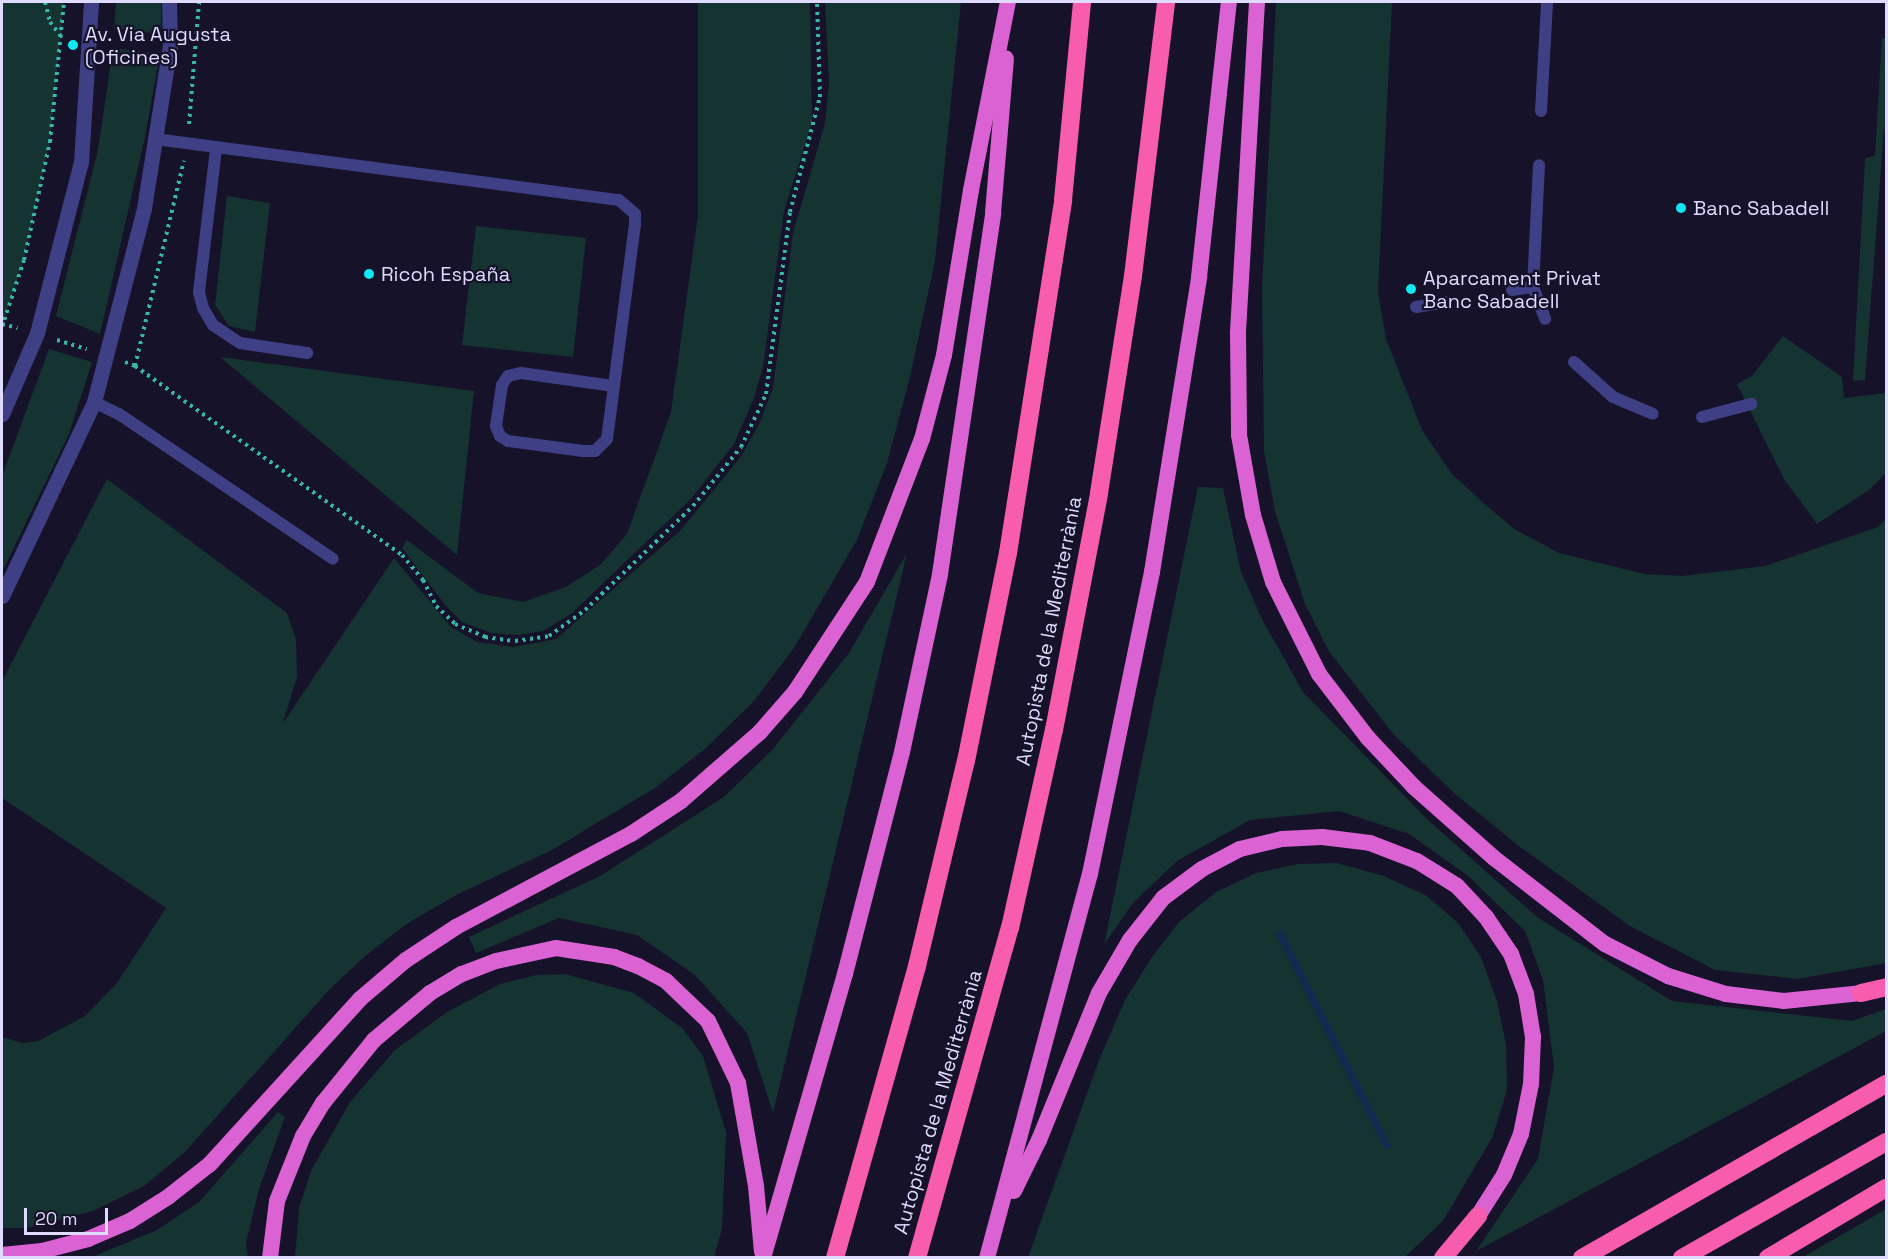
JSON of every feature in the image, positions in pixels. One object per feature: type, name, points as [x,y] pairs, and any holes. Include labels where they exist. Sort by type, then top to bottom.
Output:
[{"type":"highway","points":[[2,1255],[42,1251],[88,1239],[130,1221],[168,1197],[210,1164],[360,999],[405,960],[456,927],[631,834],[681,801],[753,739],[795,692],[867,582],[922,440],[944,355],[970,190],[1009,2]]},
{"type":"highway","points":[[763,1257],[845,974],[903,752],[940,574],[993,213],[1009,2]]},
{"type":"highway","points":[[835,1257],[917,966],[966,761],[1008,553],[1059,223],[1082,2]]},
{"type":"highway","name":"Autopista de la Mediterrània","points":[[917,1257],[1010,928],[1054,730],[1101,482],[1133,276],[1166,2]]},
{"type":"highway","points":[[987,1257],[998,1224],[1090,874],[1148,594],[1199,277],[1229,2]]},
{"type":"highway","points":[[1257,2],[1238,333],[1239,435],[1253,515],[1273,582],[1319,674],[1368,738],[1414,787],[1494,858],[1605,944],[1668,976],[1726,994],[1784,1001],[1861,993],[1887,987]]},
{"type":"highway","points":[[998,1224],[1039,1140],[1099,993],[1130,940],[1163,898],[1202,869],[1240,849],[1282,839],[1322,837],[1370,843],[1417,861],[1457,886],[1486,917],[1511,954],[1526,994],[1531,1026],[1531,1084],[1521,1134],[1504,1175],[1478,1216],[1443,1257]]},
{"type":"highway","points":[[270,1257],[277,1201],[303,1136],[329,1095],[374,1040],[430,993],[462,974],[496,961],[556,948],[614,957],[638,966],[666,981],[708,1021],[738,1083],[756,1186],[763,1257]]},
{"type":"highway","points":[[1582,1257],[1887,1084]]},
{"type":"highway","points":[[1682,1257],[1887,1142]]},
{"type":"highway","points":[[1768,1257],[1887,1188]]},
{"type":"street","points":[[2,414],[37,333],[81,162],[91,2]]},
{"type":"street","points":[[2,596],[94,402],[144,208],[170,46],[169,2]]},
{"type":"lane","points":[[1541,111],[1547,2]]},
{"type":"lane","points":[[155,139],[186,146],[619,200],[629,205],[635,214],[635,224],[614,386],[607,439],[595,451],[508,441],[500,436],[496,426],[502,385],[508,376],[520,373],[614,386]]},
{"type":"lane","points":[[216,149],[199,292],[203,308],[213,325],[240,343],[307,353]]},
{"type":"lane","points":[[1539,165],[1533,287],[1545,319]]},
{"type":"lane","points":[[1512,290],[1533,287]]},
{"type":"lane","points":[[1416,307],[1446,302]]},
{"type":"lane","points":[[1574,362],[1593,383],[1612,397],[1653,414]]},
{"type":"lane","points":[[94,402],[114,410],[333,559]]},
{"type":"lane","points":[[1702,417],[1751,404]]},
{"type":"path","points":[[45,2],[50,22],[61,37]]},
{"type":"path","points":[[16,328],[2,325],[24,260],[50,142],[64,2]]},
{"type":"path","points":[[135,366],[178,197],[186,146],[199,2]]},
{"type":"path","points":[[122,361],[135,366],[402,555],[423,580],[436,606],[455,624],[485,637],[515,641],[549,636],[585,610],[693,506],[741,447],[766,394],[790,212],[820,96],[817,2]]},
{"type":"path","points":[[47,337],[91,350]]},
{"type":"green space","points":[[2,2],[64,2],[50,142],[24,260],[2,327]]},
{"type":"green space","points":[[116,2],[161,2],[161,34],[114,28]]},
{"type":"green space","points":[[698,2],[810,2],[812,122],[784,211],[763,367],[754,398],[734,444],[691,499],[571,614],[543,631],[518,635],[491,633],[462,622],[446,606],[402,548],[407,540],[478,593],[523,602],[566,587],[600,565],[627,534],[671,412],[698,215]]},
{"type":"green space","points":[[825,2],[961,2],[935,261],[910,377],[887,463],[857,540],[794,648],[754,701],[705,749],[655,788],[552,850],[458,894],[408,923],[364,957],[329,990],[185,1152],[144,1186],[93,1211],[26,1228],[2,1228],[2,1037],[23,1043],[38,1041],[85,1016],[117,983],[166,908],[2,798],[2,681],[107,479],[287,613],[296,639],[297,677],[283,723],[394,558],[451,627],[477,642],[514,647],[556,639],[681,530],[742,455],[759,424],[773,388],[793,233],[825,123],[829,83]]},
{"type":"green space","points":[[1276,2],[1392,2],[1378,292],[1386,339],[1422,430],[1452,474],[1487,506],[1516,530],[1559,553],[1645,574],[1682,576],[1765,566],[1878,527],[1886,519],[1886,963],[1798,979],[1715,970],[1630,926],[1520,847],[1455,794],[1394,735],[1328,650],[1305,604],[1275,511],[1264,451],[1262,287]]},
{"type":"green space","points":[[1882,38],[1886,39],[1886,137],[1884,128],[1865,380],[1853,381],[1865,158],[1875,156]]},
{"type":"green space","points":[[113,48],[160,54],[145,137],[100,334],[56,316],[98,150]]},
{"type":"green space","points":[[227,196],[270,203],[255,332],[229,326],[215,305]]},
{"type":"green space","points":[[476,226],[586,238],[573,357],[462,345]]},
{"type":"green space","points":[[1783,336],[1842,377],[1844,398],[1886,393],[1886,473],[1869,490],[1817,524],[1784,479],[1737,384],[1752,376]]},
{"type":"green space","points":[[49,349],[92,362],[69,434],[2,572],[2,476]]},
{"type":"green space","points":[[220,357],[474,391],[457,555]]},
{"type":"green space","points":[[1198,487],[1223,488],[1241,572],[1263,621],[1303,692],[1427,819],[1537,917],[1672,1001],[1852,1021],[1886,1009],[1886,1031],[1476,1251],[1538,1159],[1554,1067],[1543,980],[1525,931],[1467,875],[1409,834],[1339,811],[1250,820],[1177,861],[1132,904],[1104,945]]},
{"type":"green space","points":[[907,553],[773,1113],[747,1033],[695,975],[637,935],[559,918],[476,953],[469,937],[600,876],[724,797],[773,749],[849,653]]},
{"type":"green space","points":[[1337,863],[1384,876],[1427,896],[1458,923],[1481,957],[1497,1001],[1506,1044],[1507,1090],[1492,1138],[1443,1221],[1405,1257],[1028,1257],[1099,1060],[1125,1000],[1152,957],[1179,922],[1216,892],[1256,873],[1298,864]]},
{"type":"green space","points":[[565,974],[634,993],[682,1028],[703,1056],[726,1132],[722,1229],[714,1257],[295,1257],[299,1208],[311,1171],[350,1102],[395,1050],[447,1012],[500,984],[536,975]]},
{"type":"green space","points":[[278,1112],[285,1117],[259,1189],[246,1243],[248,1257],[92,1257],[157,1230],[199,1202]]},
{"type":"green space","points":[[1886,1209],[1886,1257],[1803,1257],[1862,1223]]},
{"type":"waterway","points":[[1280,934],[1387,1146]]},
{"type":"place","name":"Av. Via Augusta (Oficines)","points":[[73,45]]},
{"type":"place","name":"Banc Sabadell","points":[[1681,208]]},
{"type":"place","name":"Ricoh España","points":[[369,274]]},
{"type":"place","name":"Aparcament Privat Banc Sabadell","points":[[1411,289]]}]
